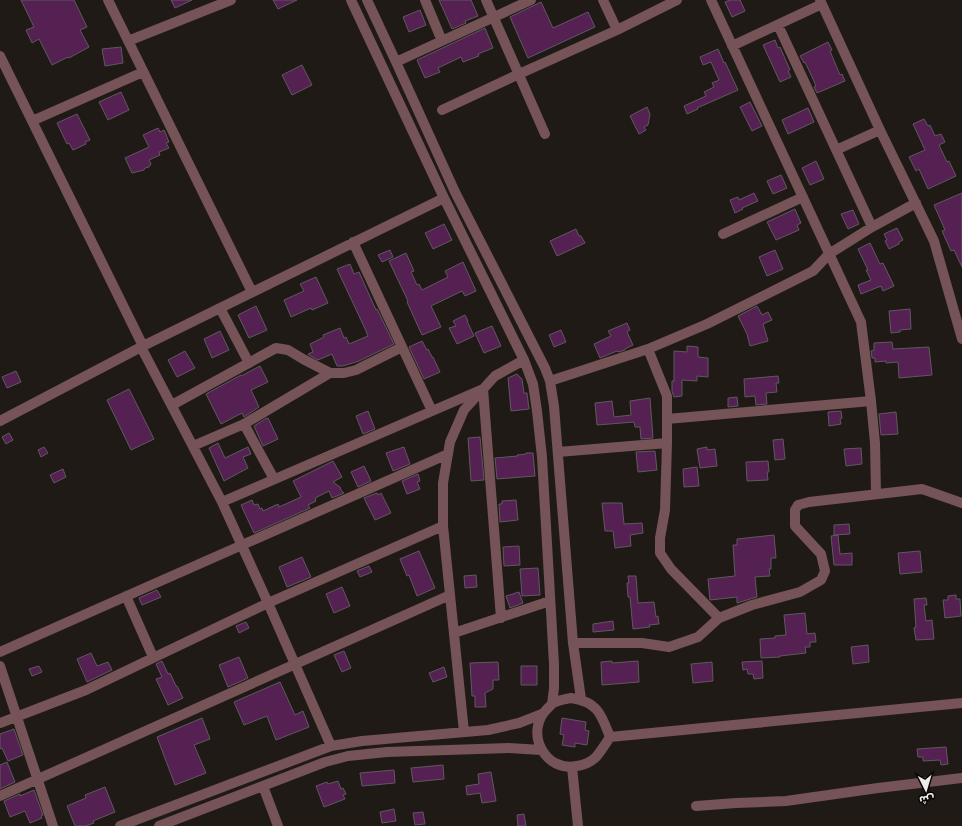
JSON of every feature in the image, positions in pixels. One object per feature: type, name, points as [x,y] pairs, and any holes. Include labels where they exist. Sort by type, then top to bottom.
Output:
[{"type":"street","points":[[108,0],[252,292]]},
{"type":"street","points":[[128,41],[231,0]]},
{"type":"street","points":[[350,0],[444,198],[524,360],[533,384],[542,457],[554,664],[552,704]]},
{"type":"street","points":[[366,0],[455,192],[545,368],[550,381],[554,406],[573,643],[581,699]]},
{"type":"street","points":[[425,0],[442,41]]},
{"type":"street","points":[[486,0],[545,134]]},
{"type":"street","points":[[396,62],[531,0]]},
{"type":"street","points":[[603,0],[617,30]]},
{"type":"street","points":[[442,110],[617,30],[677,0]]},
{"type":"street","points":[[711,0],[861,322],[875,443],[876,494]]},
{"type":"street","points":[[732,46],[778,25],[821,2],[880,130],[934,241],[962,339]]},
{"type":"street","points":[[778,25],[872,227]]},
{"type":"street","points":[[0,56],[142,346],[222,502],[331,746]]},
{"type":"street","points":[[32,121],[143,72]]},
{"type":"street","points":[[836,150],[880,130]]},
{"type":"street","points":[[723,234],[803,197]]},
{"type":"street","points":[[0,421],[142,346],[444,198]]},
{"type":"street","points":[[550,381],[648,349],[707,324],[813,271],[829,254],[872,227],[916,203]]},
{"type":"street","points":[[353,242],[432,411]]},
{"type":"street","points":[[220,308],[249,363]]},
{"type":"street","points":[[172,405],[276,348],[288,350],[330,373],[344,373],[356,370],[402,347]]},
{"type":"street","points":[[648,349],[667,396],[665,510],[660,538],[660,553],[671,570],[719,618]]},
{"type":"street","points":[[464,732],[443,526],[443,482],[450,442],[464,410],[495,376],[524,360]]},
{"type":"street","points":[[193,446],[244,424],[330,373]]},
{"type":"street","points":[[222,502],[483,389]]},
{"type":"street","points":[[483,389],[500,618]]},
{"type":"street","points":[[667,418],[871,401]]},
{"type":"street","points":[[244,424],[274,479]]},
{"type":"street","points":[[558,452],[667,443]]},
{"type":"street","points":[[0,652],[448,454]]},
{"type":"street","points":[[573,643],[642,643],[669,647],[698,637],[719,618],[752,606],[800,592],[821,580],[825,571],[822,554],[795,526],[795,510],[798,505],[809,502],[922,490],[962,503]]},
{"type":"street","points":[[0,723],[86,690],[268,603],[443,526]]},
{"type":"street","points":[[0,796],[450,595]]},
{"type":"street","points":[[126,596],[154,657]]},
{"type":"street","points":[[454,633],[550,601]]},
{"type":"street","points":[[0,666],[53,826]]},
{"type":"street","points":[[610,737],[599,712],[591,704],[581,699],[571,698],[552,704],[542,714],[537,726],[537,738],[541,750],[549,759],[560,765],[572,767],[585,764],[596,757],[610,737],[962,703]]},
{"type":"street","points":[[120,826],[331,746],[362,741],[488,730],[519,723],[542,714]]},
{"type":"street","points":[[159,826],[325,762],[348,756],[387,752],[502,748],[541,750]]},
{"type":"street","points":[[572,767],[578,826]]},
{"type":"street","points":[[696,806],[786,801],[962,778]]},
{"type":"street","points":[[263,786],[278,826]]},
{"type":"building","points":[[21,0],[74,0],[87,27],[80,30],[89,47],[52,65],[39,39],[32,43],[26,30],[34,27]]},
{"type":"building","points":[[171,0],[192,0],[175,8]]},
{"type":"building","points":[[273,0],[297,0],[278,9]]},
{"type":"building","points":[[439,0],[471,0],[478,16],[465,21],[466,23],[452,29]]},
{"type":"building","points":[[730,0],[740,0],[745,11],[732,17],[725,2]]},
{"type":"building","points":[[541,2],[553,28],[588,12],[595,27],[528,58],[510,17]]},
{"type":"building","points":[[420,10],[426,25],[409,32],[403,17]]},
{"type":"building","points":[[485,28],[493,48],[478,54],[479,56],[463,62],[461,57],[438,68],[440,72],[425,78],[417,60]]},
{"type":"building","points":[[775,40],[778,48],[780,47],[790,70],[788,71],[791,77],[780,82],[763,45]]},
{"type":"building","points":[[828,42],[840,75],[842,74],[845,81],[817,93],[814,87],[816,86],[813,79],[805,62],[804,63],[800,56]]},
{"type":"building","points":[[121,47],[123,63],[105,66],[102,49]]},
{"type":"building","points":[[718,49],[738,90],[687,114],[684,106],[706,96],[704,92],[714,87],[712,83],[719,80],[711,62],[703,65],[700,57]]},
{"type":"building","points":[[302,65],[312,85],[292,95],[282,75]]},
{"type":"building","points":[[121,92],[129,110],[108,120],[99,102]]},
{"type":"building","points":[[750,102],[762,126],[752,131],[740,107]]},
{"type":"building","points":[[647,107],[650,114],[648,125],[644,127],[646,130],[639,134],[630,116]]},
{"type":"building","points":[[808,108],[814,122],[788,134],[782,120]]},
{"type":"building","points":[[77,114],[90,140],[85,142],[86,144],[73,150],[69,143],[67,144],[57,123]]},
{"type":"building","points":[[924,119],[928,126],[930,125],[935,136],[941,134],[945,142],[939,145],[956,176],[928,189],[919,169],[916,171],[909,157],[925,150],[913,124]]},
{"type":"building","points":[[158,128],[160,132],[164,130],[169,142],[166,143],[169,148],[159,152],[160,155],[149,160],[151,164],[149,167],[132,173],[125,158],[149,147],[143,135]]},
{"type":"building","points":[[816,161],[824,179],[810,185],[802,168]]},
{"type":"building","points":[[781,175],[787,188],[773,194],[767,181]]},
{"type":"building","points":[[754,193],[758,201],[735,213],[730,200],[738,197],[739,200]]},
{"type":"building","points":[[962,193],[962,267],[954,250],[951,251],[942,231],[945,230],[934,205]]},
{"type":"building","points":[[795,209],[801,223],[797,225],[799,230],[776,240],[767,222]]},
{"type":"building","points":[[853,210],[859,224],[848,229],[841,214]]},
{"type":"building","points":[[444,224],[452,240],[433,249],[425,233]]},
{"type":"building","points":[[897,228],[903,240],[899,242],[899,244],[889,249],[885,241],[887,240],[884,234]]},
{"type":"building","points":[[576,229],[579,236],[581,236],[585,243],[557,256],[550,241]]},
{"type":"building","points":[[870,243],[880,264],[883,263],[894,286],[883,291],[881,286],[861,294],[858,285],[871,280],[858,249]]},
{"type":"building","points":[[390,250],[393,257],[382,262],[378,255]]},
{"type":"building","points":[[775,250],[783,269],[767,276],[759,257]]},
{"type":"building","points":[[406,253],[414,271],[411,272],[417,285],[419,284],[422,290],[448,277],[445,271],[463,262],[476,291],[465,296],[462,291],[431,306],[441,327],[422,335],[389,261]]},
{"type":"building","points":[[350,264],[354,274],[359,272],[376,310],[377,309],[394,344],[359,361],[343,366],[337,366],[332,354],[318,360],[308,354],[313,352],[310,344],[324,337],[323,335],[340,328],[344,338],[346,337],[349,344],[368,336],[337,269]]},
{"type":"building","points":[[316,277],[328,303],[312,310],[311,308],[291,317],[284,300],[304,291],[300,284]]},
{"type":"building","points":[[256,306],[267,330],[249,338],[238,315]]},
{"type":"building","points":[[757,306],[762,315],[768,312],[772,320],[763,324],[768,341],[750,346],[747,334],[738,316]]},
{"type":"building","points":[[910,309],[911,329],[891,333],[889,311]]},
{"type":"building","points":[[465,315],[474,336],[457,344],[449,328],[456,326],[453,321]]},
{"type":"building","points":[[627,323],[630,330],[627,332],[633,345],[625,350],[617,351],[600,358],[594,344],[611,336],[608,331]]},
{"type":"building","points":[[492,326],[501,346],[484,353],[475,333]]},
{"type":"building","points":[[561,330],[566,342],[554,347],[549,335]]},
{"type":"building","points":[[220,331],[229,350],[212,358],[204,339]]},
{"type":"building","points":[[422,341],[433,357],[440,372],[424,379],[409,347]]},
{"type":"building","points":[[892,342],[893,349],[929,347],[932,375],[899,378],[898,362],[875,362],[875,358],[872,358],[871,351],[874,350],[874,343]]},
{"type":"building","points":[[687,346],[698,347],[698,357],[708,358],[708,377],[697,376],[697,381],[682,380],[682,396],[674,397],[672,391],[672,381],[674,381],[674,351],[687,352]]},
{"type":"building","points":[[185,351],[195,368],[177,377],[168,360]]},
{"type":"building","points":[[260,366],[268,382],[251,390],[259,407],[244,417],[242,413],[221,424],[206,394]]},
{"type":"building","points":[[16,371],[21,382],[7,388],[2,377]]},
{"type":"building","points":[[517,374],[522,379],[524,393],[527,393],[529,409],[511,411],[508,378]]},
{"type":"building","points":[[778,376],[779,383],[776,383],[777,392],[766,393],[767,404],[756,405],[755,396],[745,397],[744,379]]},
{"type":"building","points":[[129,389],[154,439],[131,450],[107,400]]},
{"type":"building","points":[[737,397],[738,406],[728,407],[728,398]]},
{"type":"building","points":[[650,398],[653,438],[641,439],[640,427],[635,427],[634,422],[597,425],[595,403],[612,401],[614,417],[631,415],[630,401]]},
{"type":"building","points":[[368,411],[375,429],[363,434],[356,416]]},
{"type":"building","points":[[841,411],[841,424],[829,426],[828,412]]},
{"type":"building","points":[[896,412],[898,434],[881,435],[879,414]]},
{"type":"building","points":[[268,418],[278,439],[263,446],[254,426]]},
{"type":"building","points":[[9,433],[13,440],[6,444],[2,437]]},
{"type":"building","points":[[480,437],[484,480],[471,481],[468,438]]},
{"type":"building","points":[[783,439],[785,459],[775,460],[773,440]]},
{"type":"building","points":[[218,443],[225,458],[248,447],[251,454],[243,457],[248,468],[224,481],[209,448]]},
{"type":"building","points":[[44,447],[48,453],[41,457],[38,450]]},
{"type":"building","points":[[404,447],[410,464],[393,471],[386,453]]},
{"type":"building","points":[[707,447],[707,450],[715,449],[717,466],[700,468],[697,449]]},
{"type":"building","points":[[861,448],[862,464],[846,466],[844,449]]},
{"type":"building","points":[[655,451],[657,470],[638,472],[636,452]]},
{"type":"building","points":[[533,453],[535,476],[497,479],[495,458],[518,456],[517,455]]},
{"type":"building","points":[[333,461],[342,477],[333,482],[340,487],[344,493],[332,498],[329,491],[315,498],[316,501],[308,505],[310,508],[254,533],[241,505],[252,500],[254,505],[258,504],[260,509],[262,508],[263,511],[278,504],[279,507],[301,497],[293,481]]},
{"type":"building","points":[[768,461],[768,480],[747,481],[746,462]]},
{"type":"building","points":[[364,466],[371,481],[358,487],[351,472]]},
{"type":"building","points":[[697,467],[699,486],[684,487],[683,469]]},
{"type":"building","points":[[63,469],[66,477],[54,483],[50,475]]},
{"type":"building","points":[[418,474],[420,481],[417,482],[420,489],[407,494],[402,481]]},
{"type":"building","points":[[377,493],[378,495],[381,493],[391,513],[375,520],[364,498]]},
{"type":"building","points":[[516,500],[518,520],[500,522],[499,504],[502,504],[502,501]]},
{"type":"building","points":[[602,503],[622,503],[624,524],[642,523],[643,533],[630,535],[631,546],[615,548],[613,531],[605,531]]},
{"type":"building","points":[[849,524],[850,534],[834,535],[834,525]]},
{"type":"building","points":[[774,535],[776,558],[771,558],[771,569],[769,569],[770,576],[755,577],[757,597],[737,603],[737,597],[710,600],[708,579],[735,576],[733,545],[737,545],[737,539]]},
{"type":"building","points":[[838,535],[840,554],[852,553],[852,565],[834,565],[831,536]]},
{"type":"building","points":[[519,546],[520,565],[504,566],[503,547]]},
{"type":"building","points":[[419,551],[435,588],[417,596],[409,575],[407,576],[400,559]]},
{"type":"building","points":[[920,551],[922,572],[900,574],[898,553]]},
{"type":"building","points":[[302,557],[311,577],[287,587],[279,567]]},
{"type":"building","points":[[369,566],[372,572],[360,577],[357,571]]},
{"type":"building","points":[[538,568],[540,595],[522,596],[520,569]]},
{"type":"building","points":[[476,575],[477,587],[465,588],[464,576]]},
{"type":"building","points":[[628,576],[636,576],[638,603],[654,602],[656,617],[658,616],[659,624],[649,625],[650,627],[633,629],[630,597],[628,597]]},
{"type":"building","points":[[342,587],[350,606],[334,613],[326,594]]},
{"type":"building","points":[[157,590],[161,597],[142,605],[139,598]]},
{"type":"building","points":[[519,592],[523,603],[510,608],[506,596]]},
{"type":"building","points":[[956,595],[956,599],[960,599],[961,616],[945,618],[943,600],[948,600],[948,596]]},
{"type":"building","points":[[926,598],[927,605],[924,605],[926,621],[932,620],[934,639],[916,640],[914,628],[916,627],[914,599]]},
{"type":"building","points":[[805,613],[807,634],[815,633],[816,642],[810,642],[810,647],[805,647],[806,653],[761,658],[760,639],[775,638],[775,636],[786,635],[784,615]]},
{"type":"building","points":[[613,621],[614,630],[593,632],[593,624]]},
{"type":"building","points":[[246,622],[249,628],[239,633],[236,626]]},
{"type":"building","points":[[868,645],[869,662],[853,664],[851,647]]},
{"type":"building","points":[[344,651],[351,668],[342,672],[334,655]]},
{"type":"building","points":[[91,653],[97,666],[108,662],[112,670],[87,682],[77,659]]},
{"type":"building","points":[[239,657],[248,678],[228,687],[219,665]]},
{"type":"building","points":[[162,661],[183,698],[168,705],[156,679],[162,677],[156,664]]},
{"type":"building","points":[[612,661],[612,663],[638,661],[639,682],[602,685],[601,662]]},
{"type":"building","points":[[762,661],[763,678],[754,679],[753,674],[748,674],[747,669],[743,670],[742,662]]},
{"type":"building","points":[[498,662],[499,680],[493,680],[493,689],[485,693],[486,707],[475,707],[475,696],[472,696],[470,663]]},
{"type":"building","points":[[712,662],[713,681],[693,683],[691,664]]},
{"type":"building","points":[[39,666],[42,672],[32,676],[29,669]]},
{"type":"building","points":[[521,666],[537,666],[537,685],[521,685]]},
{"type":"building","points":[[444,667],[447,677],[433,682],[429,673]]},
{"type":"building","points":[[280,682],[295,715],[303,711],[309,727],[276,740],[267,716],[244,725],[234,702]]},
{"type":"building","points":[[202,718],[210,739],[194,745],[206,773],[175,785],[157,737]]},
{"type":"building","points":[[562,718],[586,722],[585,730],[589,731],[587,745],[575,743],[575,747],[562,745],[564,735],[560,734]]},
{"type":"building","points":[[14,729],[23,755],[8,761],[2,748],[0,749],[0,734]]},
{"type":"building","points":[[946,747],[948,764],[941,765],[940,760],[923,761],[923,757],[918,757],[917,749]]},
{"type":"building","points":[[7,762],[15,782],[0,789],[0,765]]},
{"type":"building","points":[[443,765],[444,779],[413,782],[411,768]]},
{"type":"building","points":[[394,770],[395,783],[362,786],[360,773]]},
{"type":"building","points":[[491,772],[496,801],[482,803],[480,793],[467,795],[466,786],[479,784],[478,774]]},
{"type":"building","points":[[338,781],[341,789],[343,788],[346,794],[343,795],[345,799],[324,807],[316,786],[327,782],[328,784]]},
{"type":"building","points":[[105,787],[115,812],[93,821],[94,823],[86,826],[75,826],[67,806],[86,798],[85,795]]},
{"type":"building","points":[[34,790],[43,815],[41,816],[42,818],[30,823],[25,811],[10,817],[4,801]]},
{"type":"building","points":[[394,809],[396,821],[382,823],[380,812]]},
{"type":"building","points":[[423,812],[425,824],[415,825],[413,813]]},
{"type":"building","points":[[524,814],[526,826],[518,826],[517,815]]}]
